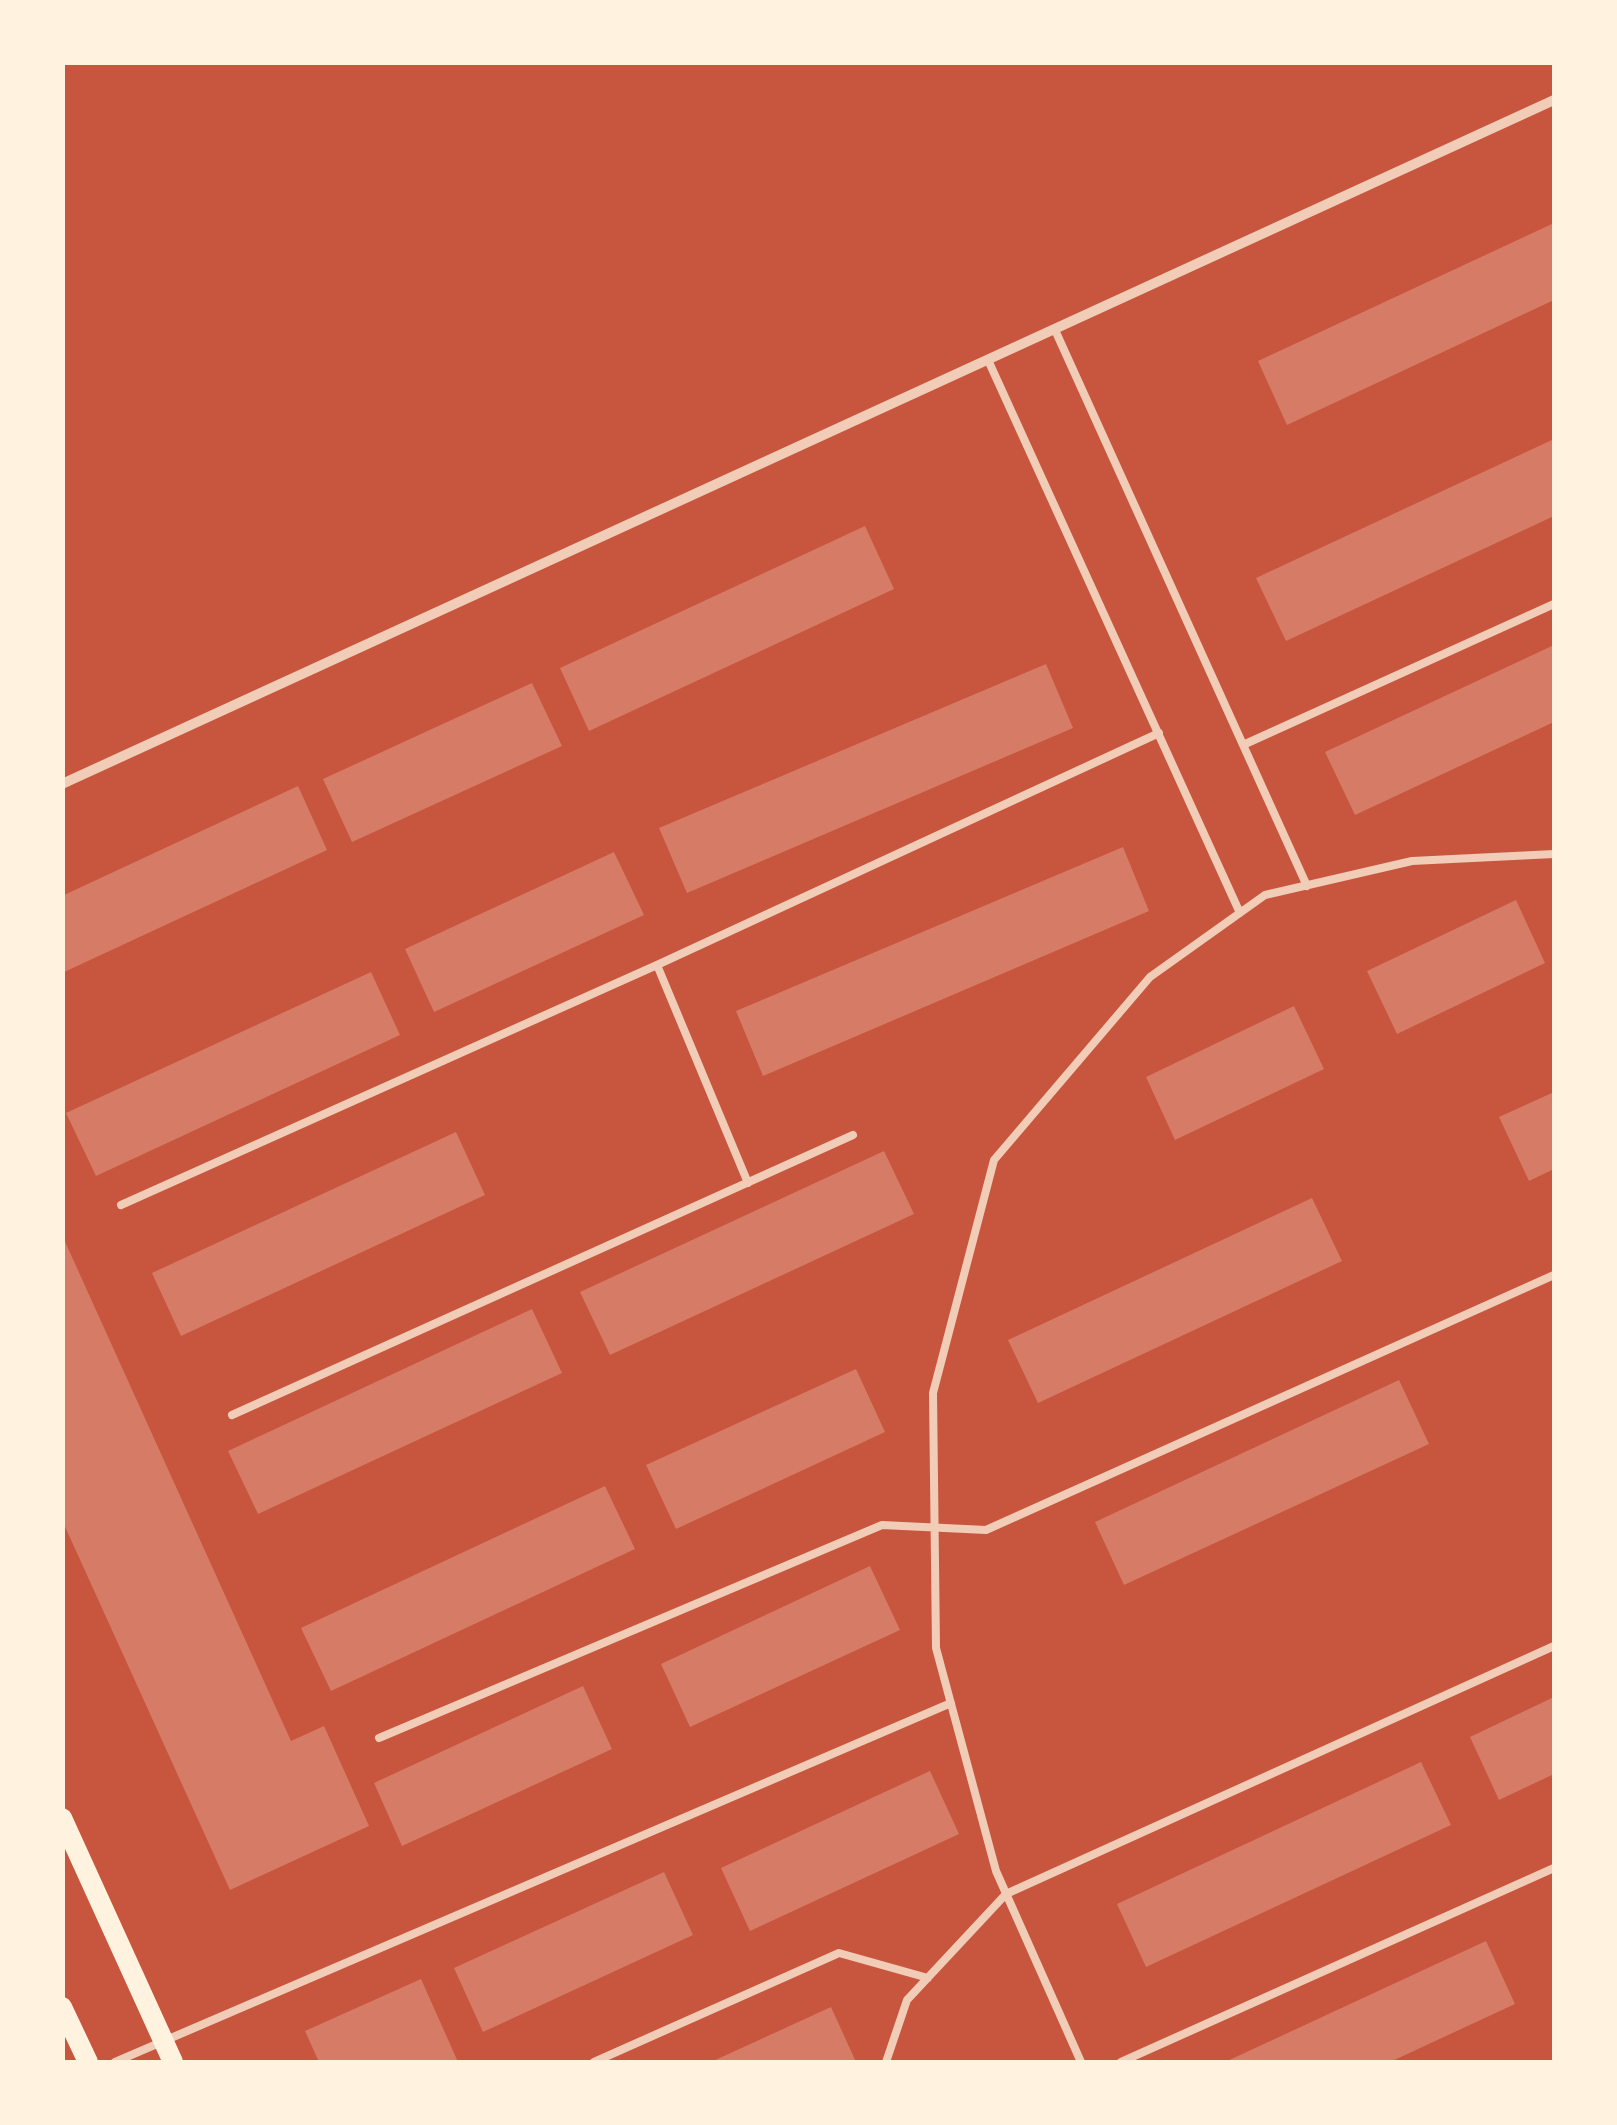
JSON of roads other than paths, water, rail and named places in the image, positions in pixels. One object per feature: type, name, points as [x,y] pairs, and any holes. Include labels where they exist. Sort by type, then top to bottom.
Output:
[{"type":"main road","points":[[62,1818],[173,2062]]},
{"type":"main road","points":[[62,2007],[88,2062]]},
{"type":"street","points":[[62,784],[1554,100]]},
{"type":"lane","points":[[1055,330],[1306,886]]},
{"type":"lane","points":[[988,360],[1240,913]]},
{"type":"lane","points":[[1242,745],[1554,604]]},
{"type":"lane","points":[[121,1206],[1159,733]]},
{"type":"lane","points":[[1082,2062],[996,1872],[936,1648],[933,1393],[994,1160],[1150,977],[1265,896],[1412,861],[1554,854]]},
{"type":"lane","points":[[657,965],[748,1183]]},
{"type":"lane","points":[[232,1415],[853,1135]]},
{"type":"lane","points":[[379,1738],[882,1525],[986,1530],[1554,1275]]},
{"type":"lane","points":[[886,2062],[907,2000],[1006,1894],[1554,1646]]},
{"type":"lane","points":[[115,2062],[951,1702]]},
{"type":"lane","points":[[1122,2062],[1554,1868]]},
{"type":"lane","points":[[594,2062],[839,1953],[928,1978]]}]
